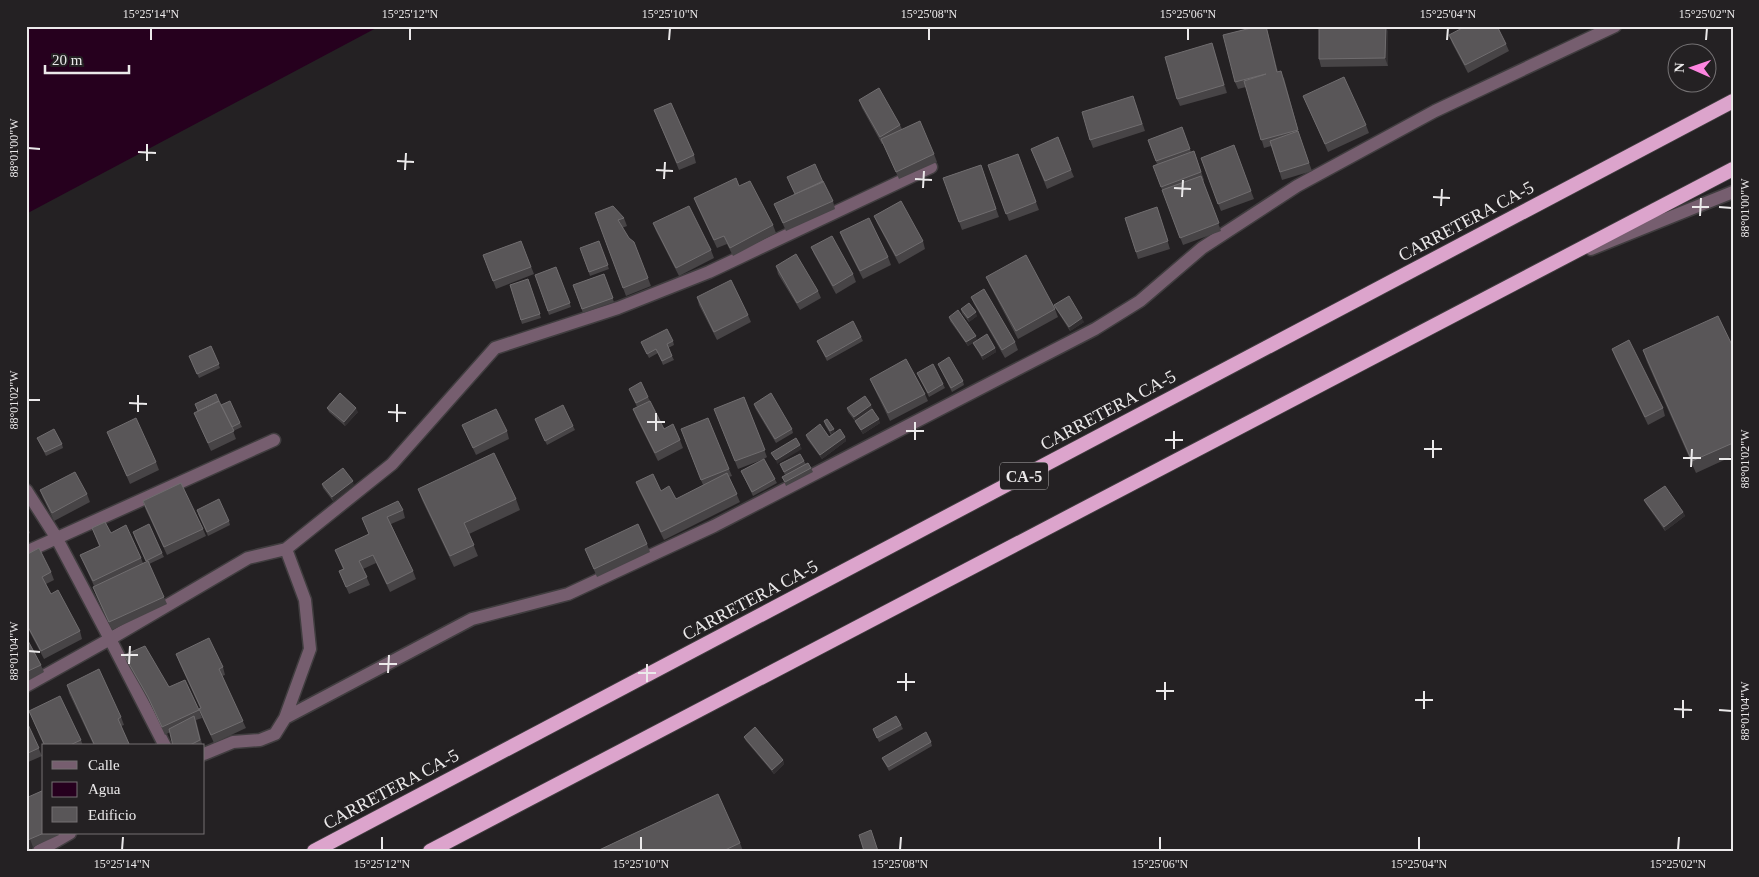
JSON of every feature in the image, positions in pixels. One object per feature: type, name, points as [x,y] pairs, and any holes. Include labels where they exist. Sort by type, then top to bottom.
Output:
[{"type":"highway","name":"CARRETERA CA-5","points":[[314,851],[1733,101]]},
{"type":"highway","points":[[430,851],[1561,261],[1733,169]]},
{"type":"street","points":[[285,718],[472,620],[568,594],[714,526],[1095,329],[1140,301],[1202,248],[1297,186],[1435,111],[1615,26]]},
{"type":"street","points":[[26,686],[248,558],[286,549],[392,464],[495,348],[618,308],[709,272],[931,167]]},
{"type":"street","points":[[1561,261],[1733,192]]},
{"type":"street","points":[[26,552],[274,440]]},
{"type":"street","points":[[26,490],[56,538],[164,744]]},
{"type":"street","points":[[205,754],[233,742],[260,740],[275,734],[285,718],[310,649],[305,600],[286,549]]},
{"type":"street","points":[[39,851],[68,834]]},
{"type":"water","points":[[26,26],[380,26],[26,214]]},
{"type":"building","points":[[1266,26],[1277,72],[1281,71],[1298,130],[1261,140],[1244,81],[1266,74],[1235,82],[1223,35]]},
{"type":"building","points":[[1319,26],[1386,26],[1385,58],[1319,59]]},
{"type":"building","points":[[1466,26],[1497,26],[1506,44],[1465,65],[1449,35]]},
{"type":"building","points":[[1212,43],[1224,85],[1177,99],[1165,57]]},
{"type":"building","points":[[1344,77],[1366,125],[1325,144],[1303,96]]},
{"type":"building","points":[[879,88],[900,125],[880,137],[859,100]]},
{"type":"building","points":[[1133,96],[1142,124],[1090,140],[1082,112]]},
{"type":"building","points":[[671,103],[694,155],[677,163],[654,110]]},
{"type":"building","points":[[920,121],[934,154],[896,172],[881,139]]},
{"type":"building","points":[[1182,127],[1190,149],[1156,161],[1148,140]]},
{"type":"building","points":[[1298,131],[1309,163],[1280,172],[1270,141]]},
{"type":"building","points":[[1058,137],[1071,170],[1045,181],[1031,149]]},
{"type":"building","points":[[1234,145],[1251,191],[1218,204],[1201,158]]},
{"type":"building","points":[[1194,151],[1201,172],[1161,187],[1153,166]]},
{"type":"building","points":[[1018,154],[1036,202],[1006,214],[988,165]]},
{"type":"building","points":[[815,164],[823,182],[795,194],[787,177]]},
{"type":"building","points":[[981,165],[996,209],[959,222],[943,178]]},
{"type":"building","points":[[1201,176],[1219,223],[1180,238],[1162,190]]},
{"type":"building","points":[[736,178],[739,186],[750,181],[773,225],[730,248],[724,236],[714,240],[694,198]]},
{"type":"building","points":[[823,181],[833,201],[783,223],[774,204]]},
{"type":"building","points":[[901,201],[923,241],[896,256],[874,216]]},
{"type":"building","points":[[613,206],[624,218],[618,220],[629,238],[634,242],[648,278],[623,288],[595,213]]},
{"type":"building","points":[[689,206],[711,250],[676,268],[653,223]]},
{"type":"building","points":[[1157,207],[1168,241],[1136,252],[1125,218]]},
{"type":"building","points":[[869,218],[888,257],[860,271],[840,232]]},
{"type":"building","points":[[832,236],[853,274],[833,286],[811,247]]},
{"type":"building","points":[[521,241],[531,267],[493,281],[483,255]]},
{"type":"building","points":[[599,241],[608,265],[589,272],[580,248]]},
{"type":"building","points":[[796,254],[818,291],[797,303],[776,266]]},
{"type":"building","points":[[1026,255],[1055,309],[1016,331],[986,277]]},
{"type":"building","points":[[556,267],[570,303],[548,311],[535,275]]},
{"type":"building","points":[[604,274],[613,298],[582,309],[573,285]]},
{"type":"building","points":[[528,279],[540,314],[521,320],[510,285]]},
{"type":"building","points":[[731,280],[748,315],[714,332],[697,297]]},
{"type":"building","points":[[984,289],[1015,342],[1002,350],[971,297]]},
{"type":"building","points":[[1069,296],[1082,318],[1069,327],[1054,305]]},
{"type":"building","points":[[969,303],[976,312],[968,318],[961,309]]},
{"type":"building","points":[[958,310],[976,336],[966,342],[949,317]]},
{"type":"building","points":[[1718,316],[1733,347],[1733,443],[1692,461],[1643,350]]},
{"type":"building","points":[[853,321],[861,337],[826,357],[817,341]]},
{"type":"building","points":[[667,329],[673,341],[667,344],[672,356],[662,361],[656,349],[647,354],[641,342]]},
{"type":"building","points":[[987,334],[995,348],[982,356],[973,343]]},
{"type":"building","points":[[1629,340],[1663,408],[1645,417],[1612,349]]},
{"type":"building","points":[[211,346],[219,364],[197,374],[189,356]]},
{"type":"building","points":[[949,357],[963,381],[951,388],[938,364]]},
{"type":"building","points":[[906,359],[925,394],[888,413],[870,379]]},
{"type":"building","points":[[933,364],[943,384],[928,393],[917,373]]},
{"type":"building","points":[[641,382],[648,397],[636,403],[629,389]]},
{"type":"building","points":[[340,393],[356,408],[344,422],[327,408]]},
{"type":"building","points":[[771,393],[792,429],[775,439],[754,404]]},
{"type":"building","points":[[216,394],[219,401],[198,411],[195,404]]},
{"type":"building","points":[[865,396],[871,405],[854,417],[847,408]]},
{"type":"building","points":[[744,397],[765,450],[735,461],[714,409]]},
{"type":"building","points":[[219,401],[234,431],[208,443],[194,413]]},
{"type":"building","points":[[230,401],[240,423],[232,427],[221,405]]},
{"type":"building","points":[[650,401],[664,429],[673,424],[680,440],[655,453],[633,409]]},
{"type":"building","points":[[563,405],[573,426],[545,441],[535,419]]},
{"type":"building","points":[[496,409],[507,431],[473,448],[462,425]]},
{"type":"building","points":[[872,409],[879,419],[861,430],[855,421]]},
{"type":"building","points":[[136,418],[156,462],[127,476],[107,432]]},
{"type":"building","points":[[708,418],[729,469],[701,480],[681,429]]},
{"type":"building","points":[[827,419],[834,429],[830,431],[824,421]]},
{"type":"building","points":[[820,424],[829,437],[840,429],[845,437],[820,455],[806,435]]},
{"type":"building","points":[[54,429],[62,444],[45,452],[37,438]]},
{"type":"building","points":[[796,438],[800,445],[776,460],[771,453]]},
{"type":"building","points":[[494,453],[516,499],[464,523],[474,545],[450,556],[418,489]]},
{"type":"building","points":[[800,454],[804,461],[784,472],[780,464]]},
{"type":"building","points":[[764,459],[775,479],[752,492],[741,471]]},
{"type":"building","points":[[808,463],[811,468],[785,482],[782,477]]},
{"type":"building","points":[[343,468],[353,481],[332,497],[322,484]]},
{"type":"building","points":[[75,472],[87,494],[52,513],[40,490]]},
{"type":"building","points":[[727,473],[737,494],[661,532],[636,482],[653,474],[661,491],[669,486],[676,499]]},
{"type":"building","points":[[181,483],[203,529],[164,547],[143,501]]},
{"type":"building","points":[[1665,486],[1683,512],[1664,527],[1644,500]]},
{"type":"building","points":[[219,499],[229,521],[207,532],[197,510]]},
{"type":"building","points":[[398,501],[403,510],[387,517],[413,571],[387,584],[373,555],[359,561],[367,577],[346,587],[339,571],[344,569],[335,550],[369,534],[362,518]]},
{"type":"building","points":[[105,522],[111,533],[126,525],[141,558],[93,581],[80,555],[100,546],[92,528]]},
{"type":"building","points":[[149,524],[162,553],[146,561],[133,532]]},
{"type":"building","points":[[638,524],[647,544],[594,569],[585,549]]},
{"type":"building","points":[[39,548],[51,572],[42,577],[51,594],[58,590],[80,631],[41,651],[26,623],[26,555]]},
{"type":"building","points":[[148,561],[164,597],[109,622],[93,587]]},
{"type":"building","points":[[26,637],[41,665],[26,672]]},
{"type":"building","points":[[209,638],[223,667],[219,669],[243,721],[211,735],[199,709],[201,708],[176,654]]},
{"type":"building","points":[[145,646],[169,687],[185,680],[199,710],[162,727],[148,697],[124,655]]},
{"type":"building","points":[[99,669],[121,717],[118,719],[129,744],[94,744],[67,685]]},
{"type":"building","points":[[60,696],[81,740],[72,744],[44,744],[29,711]]},
{"type":"building","points":[[194,716],[200,740],[192,744],[173,744],[169,729]]},
{"type":"building","points":[[896,716],[901,725],[877,738],[873,729]]},
{"type":"building","points":[[26,720],[39,748],[26,754]]},
{"type":"building","points":[[755,727],[783,760],[772,770],[744,737]]},
{"type":"building","points":[[926,732],[931,742],[888,767],[882,758]]},
{"type":"building","points":[[42,791],[42,834],[26,842],[26,798]]},
{"type":"building","points":[[718,794],[740,843],[723,851],[597,851]]},
{"type":"building","points":[[871,830],[878,851],[864,851],[859,835]]}]
